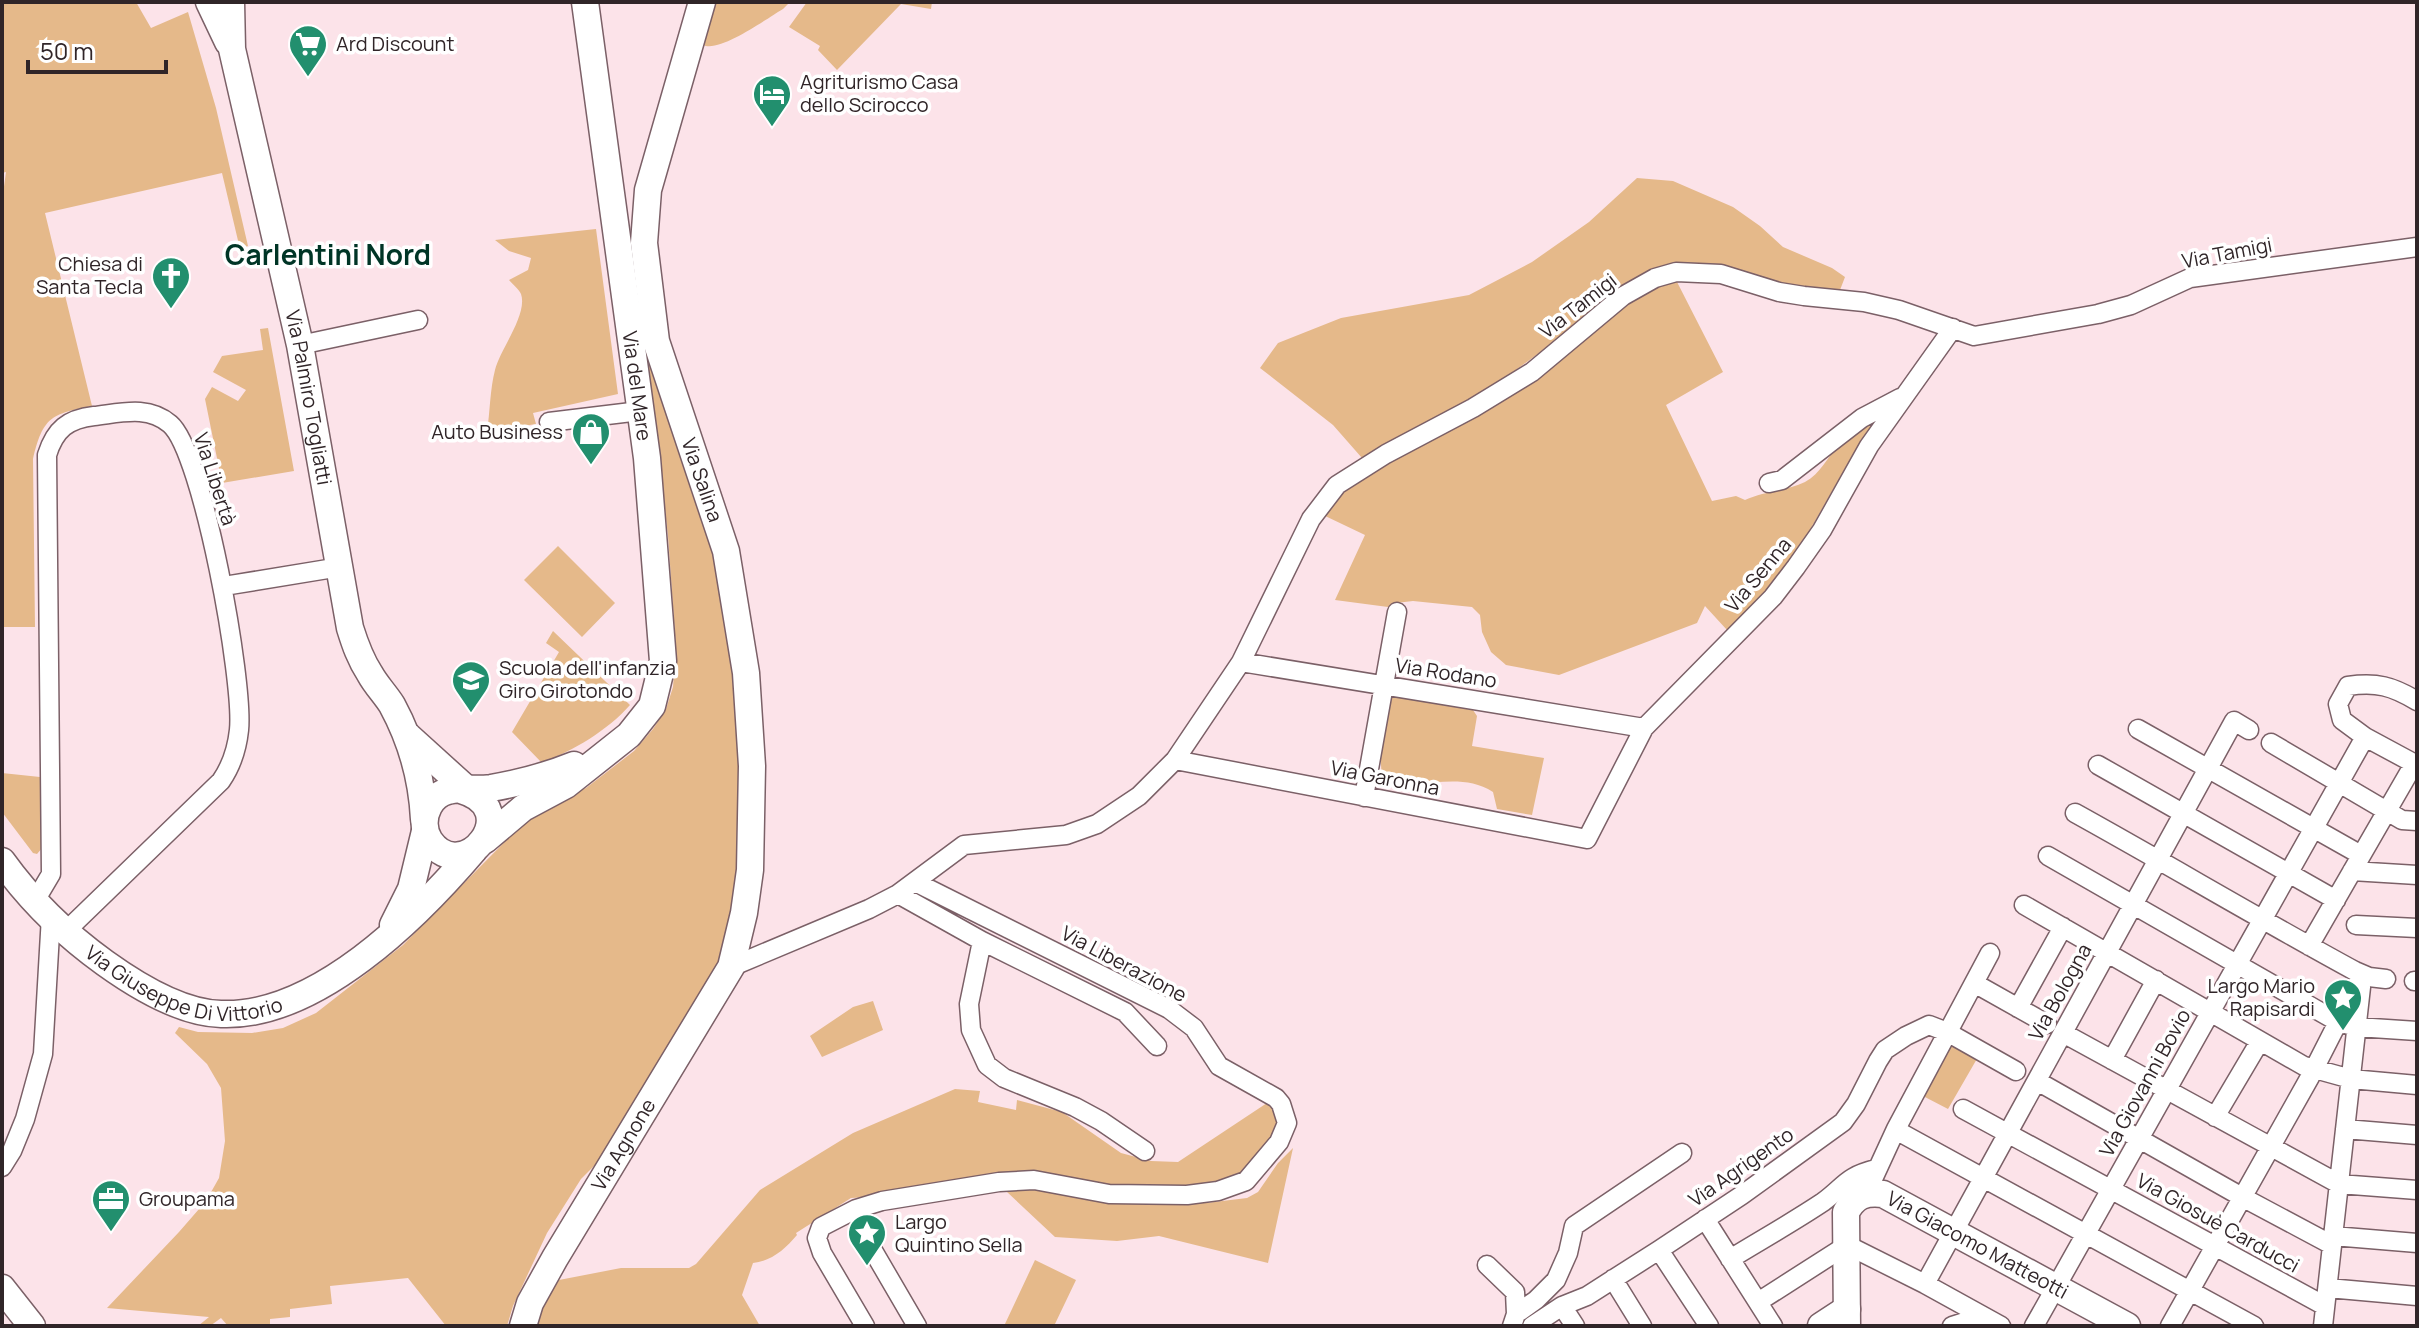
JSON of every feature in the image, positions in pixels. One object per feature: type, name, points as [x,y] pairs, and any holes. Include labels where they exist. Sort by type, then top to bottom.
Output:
[{"type":"main road","points":[[209,2],[232,49]]},
{"type":"main road","points":[[231,2],[232,49]]},
{"type":"main road","name":"Via del Mare","points":[[480,845],[523,808],[566,785],[629,735],[652,706],[663,661],[647,458],[585,2]]},
{"type":"main road","name":"Via Salina","points":[[702,2],[648,190],[644,243],[656,341],[726,551],[746,673],[752,766],[750,870],[731,967]]},
{"type":"main road","name":"Via Palmiro Togliatti","points":[[232,49],[300,345],[350,628],[358,653],[390,701],[408,736]]},
{"type":"main road","points":[[408,736],[487,808],[489,829],[480,845],[455,855],[436,848],[425,825],[423,795],[408,736]]},
{"type":"main road","points":[[386,939],[411,889],[428,807],[434,799],[451,790],[488,788],[540,778],[608,752]]},
{"type":"main road","name":"Via Giuseppe Di Vittorio","points":[[2,861],[50,916],[119,973],[188,1008],[219,1015],[250,1013],[289,1002],[332,980],[419,910],[480,845]]},
{"type":"main road","name":"Via Agnone","points":[[523,1326],[530,1303],[555,1258],[731,967]]},
{"type":"main road","name":"Via Giacomo Matteotti","points":[[1847,1318],[1846,1212],[1853,1199],[1872,1180],[1883,1194],[2127,1326]]},
{"type":"main road","points":[[2,1288],[32,1326]]},
{"type":"main road","points":[[1821,1326],[1847,1318]]},
{"type":"street","name":"Via Tamigi","points":[[915,882],[964,845],[1066,835],[1097,824],[1139,796],[1175,760],[1241,662],[1305,530],[1337,485],[1532,372],[1623,296],[1655,278],[1676,272],[1721,274],[1779,292],[1864,302],[1899,310],[1974,336],[2098,314],[2131,305],[2190,278],[2417,247]]},
{"type":"street","points":[[300,345],[418,320]]},
{"type":"street","name":"Via Senna","points":[[1587,839],[1644,728],[1773,597],[1822,530],[1869,446],[1953,328]]},
{"type":"street","points":[[1769,483],[1782,480],[1862,418],[1902,397]]},
{"type":"street","name":"Via Libertà","points":[[144,411],[156,414],[177,430],[200,494],[224,586],[240,727],[230,767],[221,781],[50,916],[47,455],[58,430],[68,422],[144,411]]},
{"type":"street","points":[[549,422],[640,411]]},
{"type":"street","points":[[224,586],[340,567]]},
{"type":"street","points":[[1364,797],[1397,612]]},
{"type":"street","name":"Via Rodano","points":[[1241,662],[1644,728]]},
{"type":"street","points":[[2309,946],[2415,765],[2365,737],[2342,720],[2338,704],[2348,686],[2369,683],[2397,689],[2417,701]]},
{"type":"street","name":"Via Bologna","points":[[1925,1284],[2037,1081],[2055,1028],[2107,952],[2208,768],[2242,725]]},
{"type":"street","points":[[2138,729],[2314,828],[2357,863],[2417,875]]},
{"type":"street","name":"Via Giovanni Bovio","points":[[2034,1326],[2365,737]]},
{"type":"street","points":[[2271,743],[2402,820],[2417,821]]},
{"type":"street","name":"Via Garonna","points":[[1175,760],[1587,839]]},
{"type":"street","points":[[2098,765],[2336,900]]},
{"type":"street","points":[[2075,813],[2362,975],[2386,979]]},
{"type":"street","points":[[2048,856],[2334,1020],[2360,1027],[2417,1031]]},
{"type":"street","points":[[731,967],[869,909],[915,882]]},
{"type":"street","name":"Via Liberazione","points":[[865,1326],[822,1253],[817,1238],[821,1227],[856,1209],[882,1201],[999,1182],[1034,1180],[1109,1194],[1187,1195],[1218,1191],[1246,1181],[1279,1142],[1287,1123],[1276,1098],[1219,1066],[1194,1028],[1169,1009],[915,882]]},
{"type":"street","points":[[898,894],[982,941],[1125,1012],[1157,1046]]},
{"type":"street","points":[[2024,905],[2309,1071],[2353,1082],[2417,1085]]},
{"type":"street","points":[[2,1167],[25,1119],[43,1054],[50,916]]},
{"type":"street","points":[[2356,925],[2417,928]]},
{"type":"street","points":[[2018,1008],[2063,927]]},
{"type":"street","points":[[982,941],[969,1004],[971,1030],[987,1065],[1004,1078],[1101,1121],[1145,1151]]},
{"type":"street","points":[[1730,1259],[1825,1200],[1857,1174],[1872,1180],[1990,953]]},
{"type":"street","points":[[2170,1326],[2270,1148],[2334,1020],[2362,975]]},
{"type":"street","points":[[2323,1326],[2360,1027],[2362,975]]},
{"type":"street","points":[[2112,1060],[2156,980]]},
{"type":"street","points":[[1974,983],[2339,1184],[2417,1190]]},
{"type":"street","name":"Via Agrigento","points":[[1532,1326],[1562,1306],[1587,1296],[1659,1250],[1843,1122],[1885,1050],[1929,1025],[1947,1032]]},
{"type":"street","points":[[1947,1032],[2016,1071]]},
{"type":"street","points":[[2215,1117],[2260,1041]]},
{"type":"street","points":[[2037,1081],[2242,1197],[2333,1240],[2417,1243]]},
{"type":"street","name":"Via Giosuè Carducci","points":[[1963,1109],[2215,1246],[2326,1297]]},
{"type":"street","points":[[2345,1129],[2417,1135]]},
{"type":"street","points":[[1903,1134],[2254,1326]]},
{"type":"street","points":[[1514,1320],[1556,1280],[1568,1253],[1574,1226],[1682,1153]]},
{"type":"street","points":[[1705,1219],[1773,1326]]},
{"type":"street","points":[[868,1242],[917,1326]]},
{"type":"street","points":[[1758,1302],[1847,1245],[2001,1326]]},
{"type":"street","points":[[1659,1250],[1709,1326]]},
{"type":"street","points":[[1487,1265],[1515,1292],[1514,1320]]},
{"type":"street","points":[[1613,1279],[1642,1326]]},
{"type":"street","points":[[2326,1297],[2417,1296]]},
{"type":"street","points":[[1562,1306],[1575,1326]]},
{"type":"street","points":[[1952,1326],[1983,1316]]},
{"type":"shaded area","points":[[2,2],[136,2],[151,28],[188,12],[216,108],[248,246],[240,249],[222,173],[45,213],[92,406],[58,415],[51,420],[41,434],[33,459],[35,627],[2,627],[2,201],[6,172],[2,173]]},
{"type":"shaded area","points":[[712,2],[790,2],[743,34],[711,46],[703,45],[702,41]]},
{"type":"shaded area","points":[[807,2],[932,2],[931,9],[901,4],[837,70],[818,50],[820,46],[789,27]]},
{"type":"shaded area","points":[[1637,178],[1673,181],[1733,207],[1783,247],[1832,268],[1845,277],[1840,290],[1779,285],[1730,270],[1616,292],[1487,391],[1362,458],[1333,425],[1260,368],[1278,343],[1341,318],[1469,295],[1532,262],[1589,222]]},
{"type":"shaded area","points":[[596,229],[618,394],[533,413],[536,424],[487,432],[495,370],[521,312],[520,292],[509,280],[528,270],[531,258],[509,251],[495,240]]},
{"type":"shaded area","points":[[1676,280],[1723,372],[1666,405],[1712,501],[1736,496],[1745,500],[1805,482],[1845,440],[1868,423],[1875,424],[1847,465],[1798,551],[1775,582],[1727,630],[1705,606],[1697,623],[1559,675],[1506,665],[1491,652],[1482,632],[1480,615],[1472,607],[1413,601],[1388,607],[1335,600],[1365,535],[1321,514],[1352,480],[1513,395],[1581,344],[1623,306],[1654,286]]},
{"type":"shaded area","points":[[268,328],[294,471],[222,483],[205,399],[212,387],[238,401],[246,390],[213,372],[222,356],[263,350],[260,329]]},
{"type":"shaded area","points":[[647,354],[706,519],[739,714],[739,881],[725,949],[715,979],[610,1150],[581,1179],[547,1233],[507,1326],[446,1326],[408,1278],[330,1286],[332,1304],[290,1309],[290,1317],[270,1319],[270,1326],[228,1326],[221,1318],[210,1326],[198,1326],[209,1317],[107,1308],[206,1201],[219,1178],[225,1141],[221,1088],[207,1064],[175,1033],[179,1027],[198,1032],[252,1033],[283,1028],[316,1013],[403,945],[536,810],[586,788],[634,751],[666,709],[673,687],[676,649],[668,536]]},
{"type":"shaded area","points":[[558,546],[615,603],[582,637],[524,580]]},
{"type":"shaded area","points":[[553,631],[630,705],[589,739],[542,763],[512,732],[559,652],[546,643]]},
{"type":"shaded area","points":[[1389,696],[1473,710],[1477,716],[1472,746],[1544,758],[1532,815],[1497,809],[1493,792],[1474,784],[1382,780],[1380,750]]},
{"type":"shaded area","points":[[2,773],[40,777],[43,847],[37,854],[33,853],[2,812]]},
{"type":"shaded area","points":[[873,1001],[883,1030],[822,1057],[810,1036],[853,1007]]},
{"type":"shaded area","points":[[1954,1045],[1978,1057],[1948,1109],[1923,1096],[1947,1048]]},
{"type":"shaded area","points":[[955,1089],[980,1091],[978,1102],[1016,1110],[1017,1100],[1062,1112],[1121,1153],[1151,1161],[1178,1162],[1267,1103],[1278,1119],[1277,1129],[1263,1154],[1239,1175],[1214,1186],[1183,1190],[1086,1185],[851,1198],[796,1233],[778,1254],[753,1263],[742,1295],[760,1326],[536,1326],[541,1306],[559,1280],[621,1268],[689,1268],[696,1264],[760,1190],[853,1133]]},
{"type":"shaded area","points":[[1293,1148],[1268,1263],[1159,1236],[1117,1241],[1055,1237],[1007,1192],[1027,1188],[1123,1201],[1206,1203],[1247,1198],[1258,1192],[1278,1163]]},
{"type":"shaded area","points":[[1035,1260],[1076,1280],[1054,1326],[1004,1326]]},
{"type":"place","name":"Ard Discount","points":[[308,78]]},
{"type":"place","name":"Agriturismo Casa dello Scirocco","points":[[772,128]]},
{"type":"place","name":"Chiesa di Santa Tecla","points":[[171,310]]},
{"type":"place","name":"Auto Business","points":[[591,466]]},
{"type":"place","name":"Scuola dell'infanzia Giro Girotondo","points":[[471,714]]},
{"type":"place","name":"Largo Mario Rapisardi","points":[[2343,1032]]},
{"type":"place","name":"Groupama","points":[[111,1233]]},
{"type":"place","name":"Largo Quintino Sella","points":[[867,1267]]},
{"type":"district","name":"Carlentini Nord","points":[[328,255]]}]
